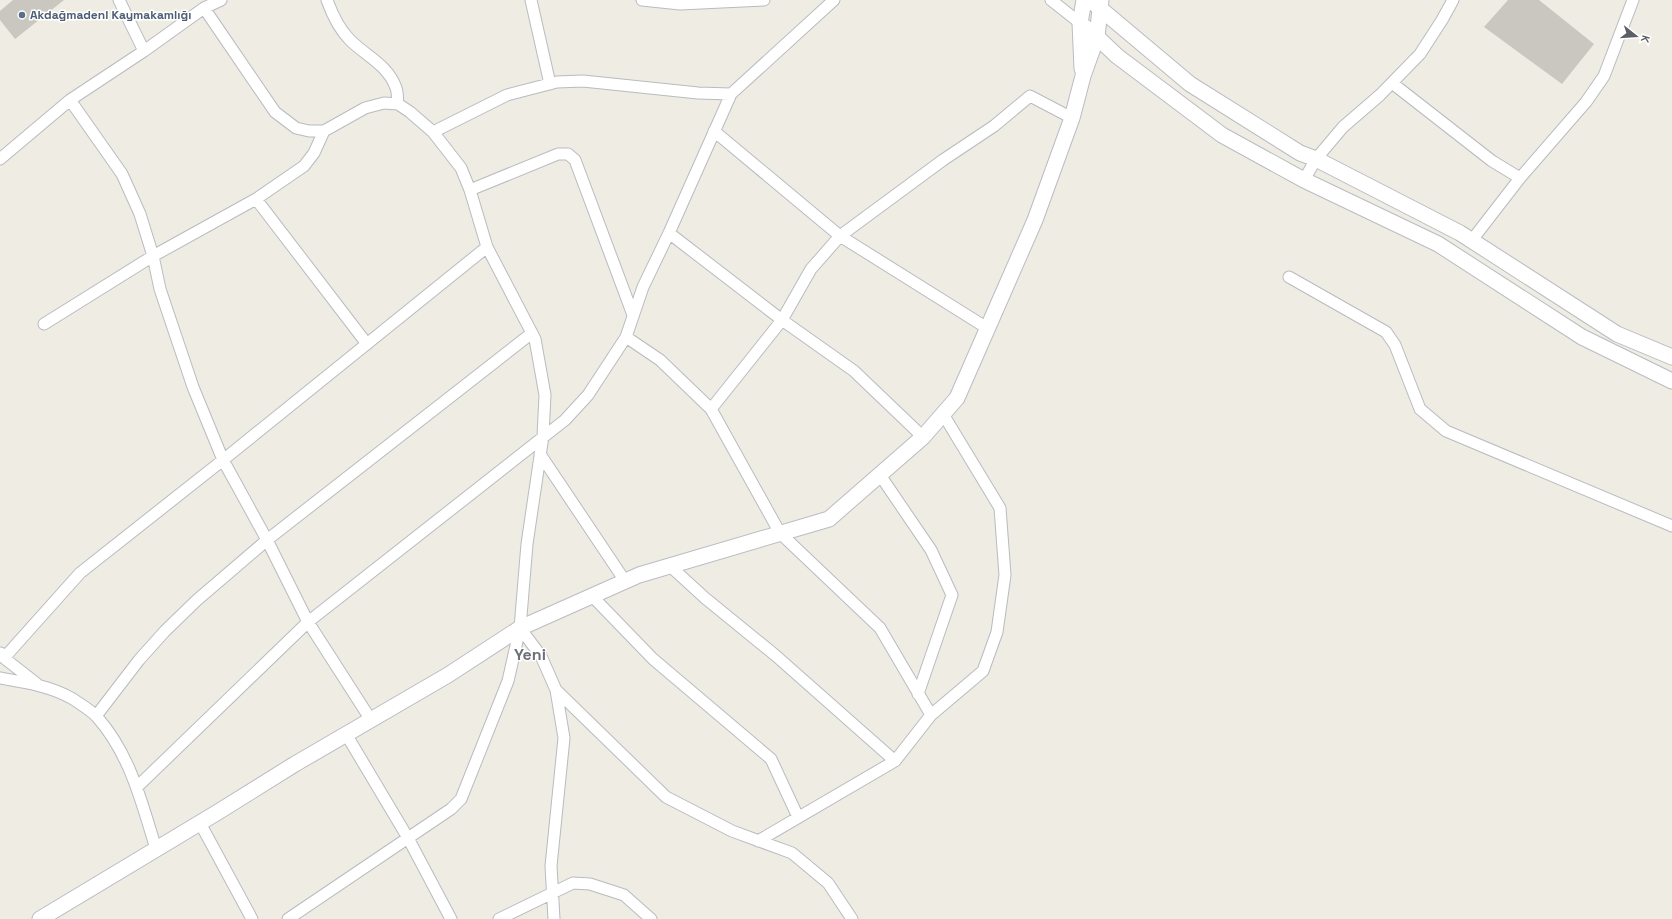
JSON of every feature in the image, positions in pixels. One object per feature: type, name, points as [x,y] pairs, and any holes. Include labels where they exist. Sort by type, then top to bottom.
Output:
[{"type":"street","points":[[118,0],[144,51]]},
{"type":"street","points":[[0,159],[70,100],[144,51],[204,8],[221,0]]},
{"type":"street","points":[[327,0],[338,27],[349,40],[378,62],[389,75],[397,89],[398,104]]},
{"type":"street","points":[[531,0],[550,84]]},
{"type":"street","points":[[642,0],[680,4],[764,0]]},
{"type":"street","points":[[137,787],[308,622],[565,420],[588,395],[626,337],[643,288],[731,94],[834,0]]},
{"type":"street","points":[[1052,0],[1097,37],[1117,56],[1222,135],[1304,180],[1438,244],[1582,336],[1672,381]]},
{"type":"street","points":[[1082,76],[1080,23],[1084,0]]},
{"type":"street","points":[[1304,180],[1316,159],[1342,128],[1392,83],[1420,54],[1453,0]]},
{"type":"street","points":[[1472,240],[1520,178],[1586,102],[1604,76],[1633,0]]},
{"type":"street","points":[[40,919],[55,915],[156,849],[346,734],[448,675],[520,628],[639,575],[829,519],[880,475],[923,437],[957,398],[1034,220],[1072,118],[1082,76],[1097,37],[1098,2]]},
{"type":"street","points":[[1098,2],[1190,84],[1300,153],[1316,159],[1460,233],[1617,334],[1672,357]]},
{"type":"street","points":[[204,8],[275,112],[296,128],[309,132],[324,131],[365,108],[384,103],[398,104],[410,112],[433,132],[461,168],[470,190],[487,247],[532,333],[545,395],[543,436],[527,544],[520,628],[508,681],[460,799],[451,809],[288,919]]},
{"type":"street","points":[[433,132],[507,95],[550,84],[583,81],[731,94]]},
{"type":"street","points":[[1392,83],[1492,161],[1520,178]]},
{"type":"street","points":[[711,409],[782,320],[811,269],[840,236],[942,160],[994,126],[1030,96],[1072,118]]},
{"type":"street","points":[[70,100],[122,174],[140,214],[153,256],[160,289],[193,387],[223,460],[308,622],[371,720]]},
{"type":"street","points":[[44,324],[153,256],[256,199],[304,166],[314,153],[324,131]]},
{"type":"street","points":[[714,131],[840,236],[987,328]]},
{"type":"street","points":[[470,190],[558,154],[568,154],[575,160],[634,315]]},
{"type":"street","points":[[256,199],[367,344]]},
{"type":"street","points":[[669,233],[782,320],[854,371],[923,437]]},
{"type":"street","points":[[38,685],[2,655],[80,573],[223,460],[487,247]]},
{"type":"street","points":[[1289,277],[1386,332],[1394,345],[1420,409],[1446,431],[1672,526]]},
{"type":"street","points":[[96,716],[165,631],[197,600],[266,540],[532,333]]},
{"type":"street","points":[[626,337],[660,360],[711,409],[780,534],[880,628],[931,716]]},
{"type":"street","points":[[758,841],[895,761],[931,716],[983,671],[997,632],[1005,575],[1000,508],[943,414]]},
{"type":"street","points":[[540,454],[625,581]]},
{"type":"street","points":[[880,475],[931,550],[952,595],[918,694]]},
{"type":"street","points":[[670,566],[705,598],[775,655],[895,761]]},
{"type":"street","points":[[592,596],[653,659],[771,759],[798,818]]},
{"type":"street","points":[[520,628],[541,656],[556,690],[564,738],[551,866],[554,919]]},
{"type":"street","points":[[0,678],[38,685],[72,699],[96,716],[118,745],[137,787],[156,849]]},
{"type":"street","points":[[556,690],[666,797],[732,831],[792,853],[828,883],[852,919]]},
{"type":"street","points":[[346,734],[408,838],[451,919]]},
{"type":"street","points":[[200,823],[252,919]]},
{"type":"street","points":[[499,919],[573,883],[590,884],[624,895],[651,919]]},
{"type":"building","name":"Akdağmadeni Kaymakamlığı","points":[[13,0],[64,0],[15,39],[0,20],[0,11]]},
{"type":"building","points":[[1508,0],[1539,0],[1594,44],[1562,84],[1484,27]]},
{"type":"place","name":"Akdağmadeni Kaymakamlığı","points":[[22,15]]},
{"type":"district","name":"Yeni","points":[[530,654]]}]
